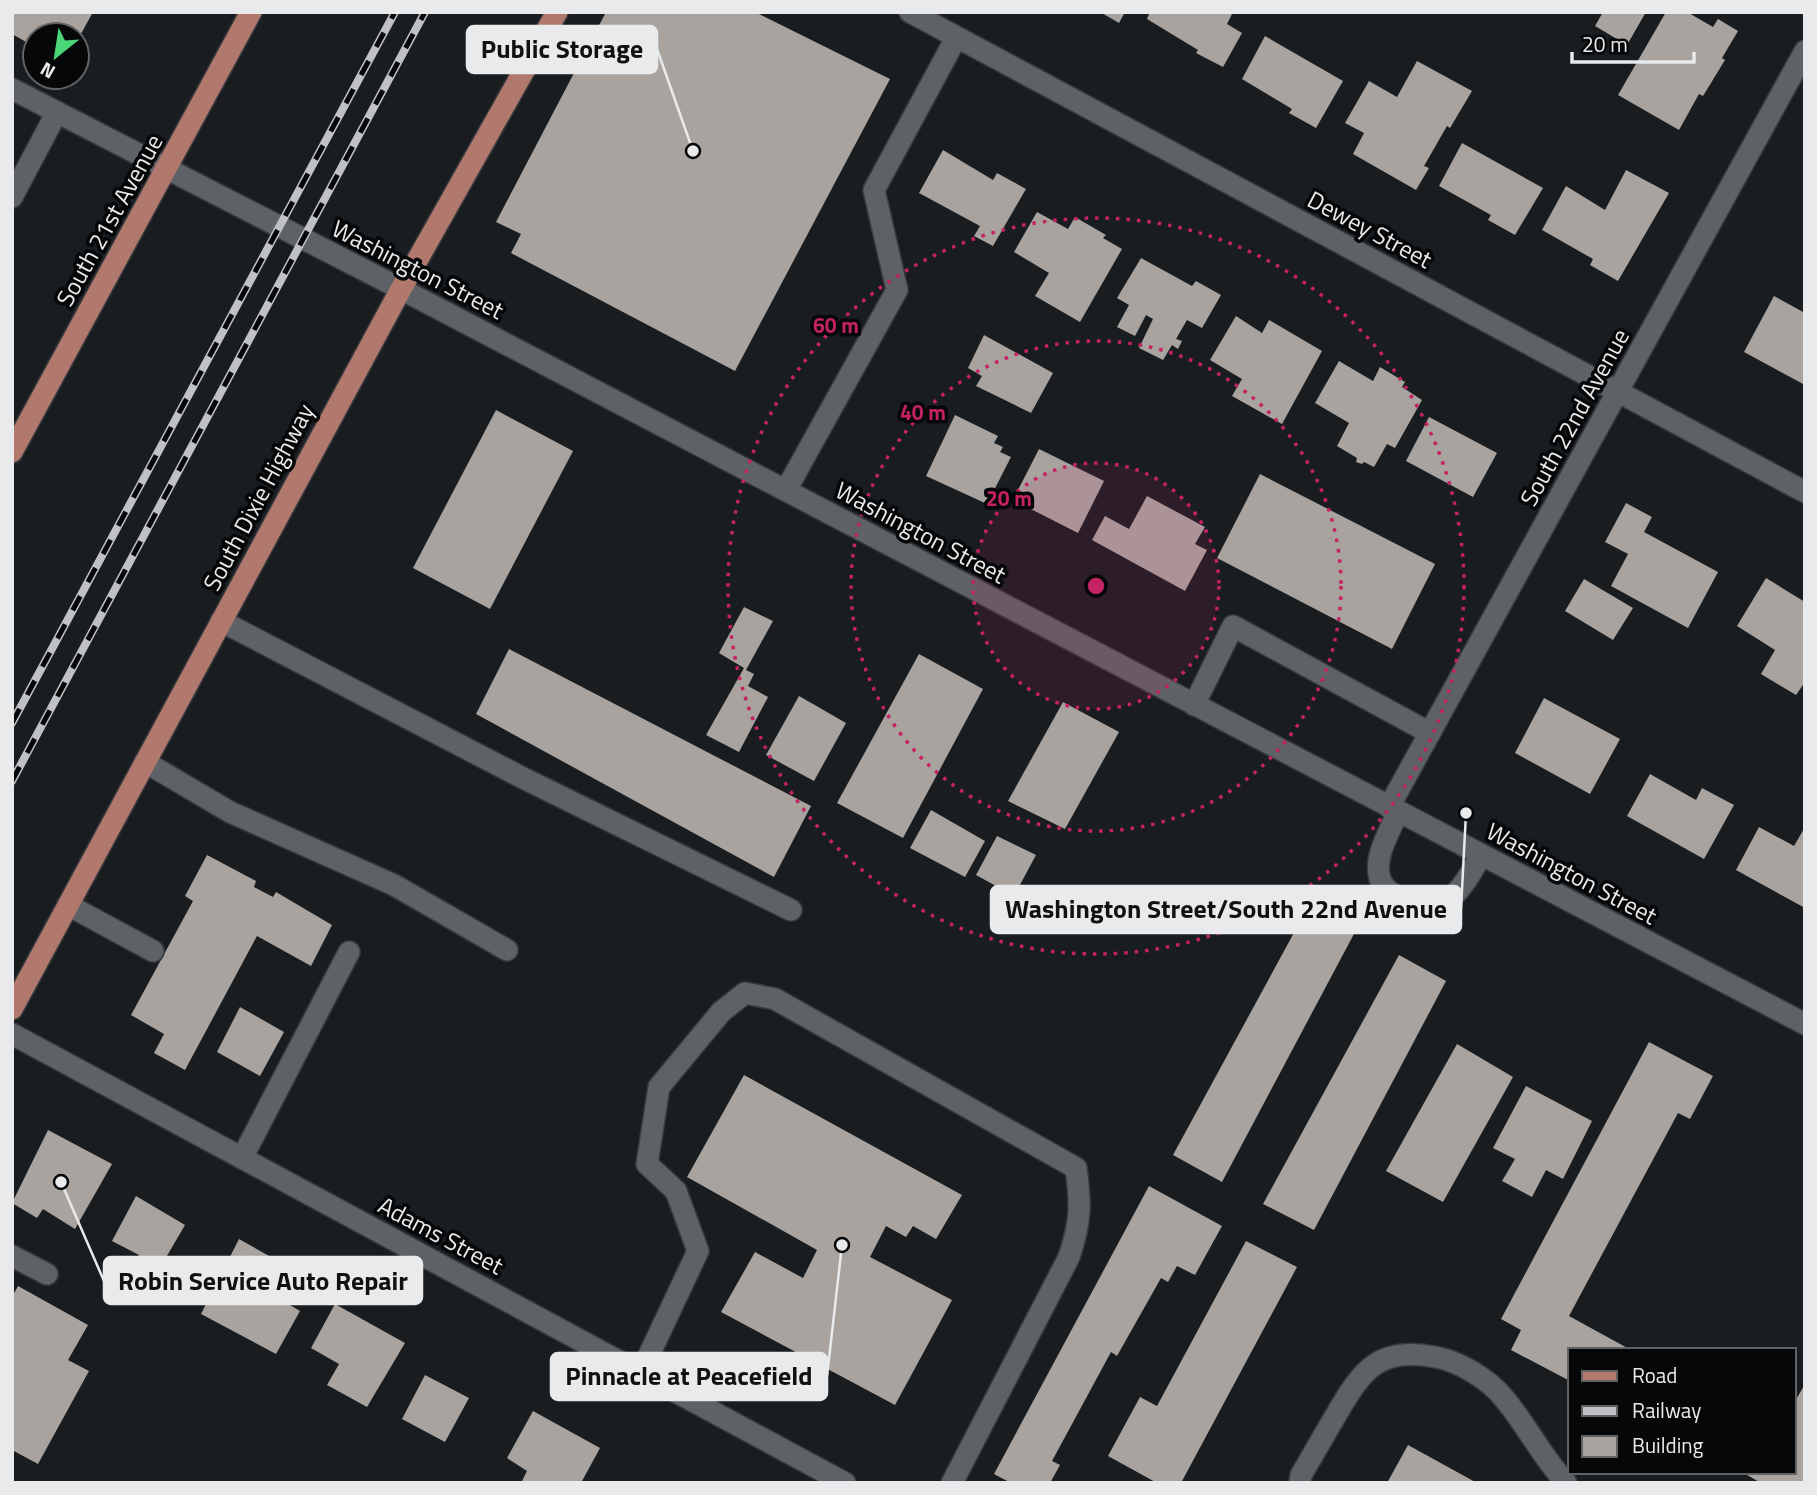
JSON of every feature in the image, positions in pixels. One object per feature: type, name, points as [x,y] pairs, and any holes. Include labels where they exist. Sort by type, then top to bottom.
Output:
[{"type":"main road","name":"South 21st Avenue","points":[[12,452],[251,12]]},
{"type":"main road","name":"South Dixie Highway","points":[[12,1009],[401,289],[557,12]]},
{"type":"street","name":"Dewey Street","points":[[909,12],[1805,492]]},
{"type":"street","points":[[786,491],[897,290],[874,190],[956,38]]},
{"type":"street","name":"South 22nd Avenue","points":[[1481,855],[1465,884],[1451,898],[1432,907],[1412,904],[1392,895],[1380,880],[1382,849],[1394,810],[1430,733],[1805,51]]},
{"type":"street","name":"Washington Street","points":[[12,89],[401,289],[1805,1024]]},
{"type":"street","points":[[12,197],[57,112]]},
{"type":"street","points":[[221,621],[536,784],[790,910]]},
{"type":"street","points":[[1194,705],[1233,626],[1430,733]]},
{"type":"street","points":[[145,762],[230,811],[394,885],[507,950]]},
{"type":"street","points":[[68,905],[153,951]]},
{"type":"street","points":[[242,1158],[349,952]]},
{"type":"street","points":[[640,1372],[698,1251],[676,1191],[647,1164],[659,1087],[721,1012],[746,993],[775,999],[1076,1168],[1079,1226],[1069,1257],[952,1483]]},
{"type":"street","name":"Adams Street","points":[[12,1034],[845,1483]]},
{"type":"street","points":[[12,1256],[47,1274]]},
{"type":"street","points":[[1300,1483],[1301,1475],[1355,1381],[1376,1362],[1396,1355],[1420,1354],[1445,1359],[1479,1377],[1502,1395],[1566,1483]]},
{"type":"building","points":[[12,12],[93,12],[88,21],[21,21],[21,39],[12,34]]},
{"type":"building","points":[[606,12],[755,12],[890,79],[735,371],[511,253],[521,234],[496,222]]},
{"type":"building","points":[[1100,12],[1125,12],[1119,23]]},
{"type":"building","points":[[1150,12],[1233,12],[1227,24],[1242,33],[1223,67],[1196,53],[1198,50],[1147,19]]},
{"type":"building","points":[[1603,12],[1646,12],[1627,45],[1595,26]]},
{"type":"building","points":[[1666,12],[1687,12],[1713,27],[1718,19],[1738,31],[1722,58],[1725,60],[1703,96],[1699,94],[1679,130],[1618,95]]},
{"type":"building","points":[[1265,36],[1343,81],[1316,128],[1289,113],[1292,109],[1242,79]]},
{"type":"building","points":[[1417,61],[1472,91],[1450,128],[1447,126],[1424,166],[1429,168],[1416,190],[1353,154],[1364,133],[1345,123],[1369,81],[1397,97]]},
{"type":"building","points":[[1462,143],[1543,188],[1515,235],[1488,220],[1491,215],[1439,186]]},
{"type":"building","points":[[943,150],[993,180],[997,173],[1026,189],[993,246],[974,236],[980,226],[919,193]]},
{"type":"building","points":[[1626,170],[1669,193],[1618,281],[1590,265],[1593,259],[1542,230],[1566,186],[1605,210]]},
{"type":"building","points":[[1037,212],[1068,229],[1075,217],[1106,235],[1103,238],[1122,249],[1080,322],[1035,296],[1049,273],[1014,252]]},
{"type":"building","points":[[1141,258],[1192,286],[1196,281],[1221,295],[1202,328],[1187,320],[1176,339],[1182,341],[1178,349],[1172,345],[1163,360],[1139,348],[1153,319],[1146,315],[1135,336],[1117,327],[1129,305],[1117,298]]},
{"type":"building","points":[[1774,296],[1805,313],[1805,385],[1744,352]]},
{"type":"building","points":[[1236,316],[1262,333],[1269,320],[1322,351],[1282,424],[1232,396],[1242,379],[1210,360]]},
{"type":"building","points":[[984,335],[1053,373],[1031,413],[976,386],[982,376],[968,368]]},
{"type":"building","points":[[1339,361],[1373,381],[1380,367],[1405,382],[1402,387],[1422,400],[1395,448],[1387,444],[1374,467],[1364,462],[1356,462],[1357,458],[1337,446],[1349,423],[1315,403]]},
{"type":"building","points":[[496,410],[573,451],[490,609],[413,568]]},
{"type":"building","points":[[955,415],[998,436],[994,443],[1003,447],[1000,452],[1011,457],[987,504],[926,476]]},
{"type":"building","points":[[1429,417],[1497,453],[1473,497],[1406,461]]},
{"type":"building","points":[[1039,449],[1104,481],[1078,533],[1013,500]]},
{"type":"building","points":[[1260,474],[1435,564],[1392,649],[1217,558]]},
{"type":"building","points":[[1147,496],[1205,527],[1195,544],[1207,550],[1185,591],[1092,540],[1105,516],[1129,529]]},
{"type":"building","points":[[1626,503],[1652,517],[1644,532],[1718,572],[1688,628],[1611,586],[1628,554],[1605,542]]},
{"type":"building","points":[[1766,578],[1805,602],[1805,682],[1796,695],[1761,674],[1775,650],[1737,626]]},
{"type":"building","points":[[1584,579],[1633,608],[1613,640],[1565,611]]},
{"type":"building","points":[[744,607],[773,621],[746,670],[754,674],[748,686],[768,697],[739,752],[706,735],[744,668],[719,653]]},
{"type":"building","points":[[509,649],[811,806],[774,877],[476,714]]},
{"type":"building","points":[[919,654],[983,689],[903,838],[837,803]]},
{"type":"building","points":[[799,696],[846,723],[814,781],[766,755]]},
{"type":"building","points":[[1544,698],[1620,739],[1590,794],[1515,753]]},
{"type":"building","points":[[1063,702],[1119,732],[1065,829],[1008,801]]},
{"type":"building","points":[[1650,774],[1696,800],[1702,788],[1734,805],[1704,859],[1627,816]]},
{"type":"building","points":[[931,810],[985,841],[965,877],[910,848]]},
{"type":"building","points":[[1759,827],[1794,846],[1805,827],[1805,908],[1736,870]]},
{"type":"building","points":[[997,836],[1036,855],[1014,896],[976,875]]},
{"type":"building","points":[[207,855],[256,881],[254,887],[273,897],[276,892],[332,925],[311,966],[257,936],[185,1070],[154,1053],[164,1034],[131,1015],[193,901],[185,896]]},
{"type":"building","points":[[1308,907],[1355,932],[1222,1182],[1173,1155]]},
{"type":"building","points":[[1399,955],[1446,981],[1314,1230],[1263,1204]]},
{"type":"building","points":[[240,1007],[284,1032],[260,1076],[217,1052]]},
{"type":"building","points":[[1649,1042],[1713,1076],[1690,1119],[1678,1113],[1569,1316],[1627,1348],[1568,1348],[1568,1380],[1511,1350],[1521,1330],[1501,1319]]},
{"type":"building","points":[[1457,1044],[1513,1077],[1443,1202],[1386,1171]]},
{"type":"building","points":[[744,1075],[962,1195],[936,1239],[913,1226],[906,1237],[886,1226],[870,1257],[952,1300],[895,1405],[721,1312],[755,1252],[803,1278],[817,1250],[687,1177]]},
{"type":"building","points":[[1526,1086],[1592,1121],[1563,1179],[1546,1170],[1532,1197],[1502,1181],[1515,1159],[1493,1148]]},
{"type":"building","points":[[48,1130],[112,1164],[75,1229],[43,1209],[37,1218],[12,1203]]},
{"type":"building","points":[[1149,1186],[1222,1226],[1195,1275],[1177,1266],[1168,1282],[1161,1278],[1117,1356],[1111,1352],[1052,1461],[1060,1465],[1050,1483],[1011,1483],[994,1474]]},
{"type":"building","points":[[136,1196],[185,1225],[150,1285],[129,1275],[139,1255],[112,1241]]},
{"type":"building","points":[[239,1239],[294,1270],[278,1298],[300,1311],[276,1354],[201,1314]]},
{"type":"building","points":[[1246,1241],[1297,1267],[1181,1483],[1157,1483],[1108,1456],[1140,1397],[1157,1406]]},
{"type":"building","points":[[18,1286],[88,1325],[68,1360],[89,1371],[38,1464],[12,1450],[12,1297]]},
{"type":"building","points":[[335,1304],[405,1343],[367,1407],[327,1385],[339,1364],[311,1348]]},
{"type":"building","points":[[425,1375],[469,1398],[445,1442],[402,1419]]},
{"type":"building","points":[[1805,1384],[1805,1483],[1761,1483],[1745,1474],[1796,1474],[1796,1400]]},
{"type":"building","points":[[533,1411],[600,1448],[581,1483],[521,1483],[527,1471],[507,1458]]},
{"type":"building","points":[[1408,1445],[1477,1483],[1387,1483]]},
{"type":"railway","points":[[12,723],[395,12]]},
{"type":"railway","points":[[12,781],[425,12]]},
{"type":"place","name":"Public Storage","points":[[693,151]]},
{"type":"place","name":"Washington Street/South 22nd Avenue","points":[[1466,813]]},
{"type":"place","name":"Robin Service Auto Repair","points":[[61,1182]]},
{"type":"place","name":"Pinnacle at Peacefield","points":[[842,1245]]}]
